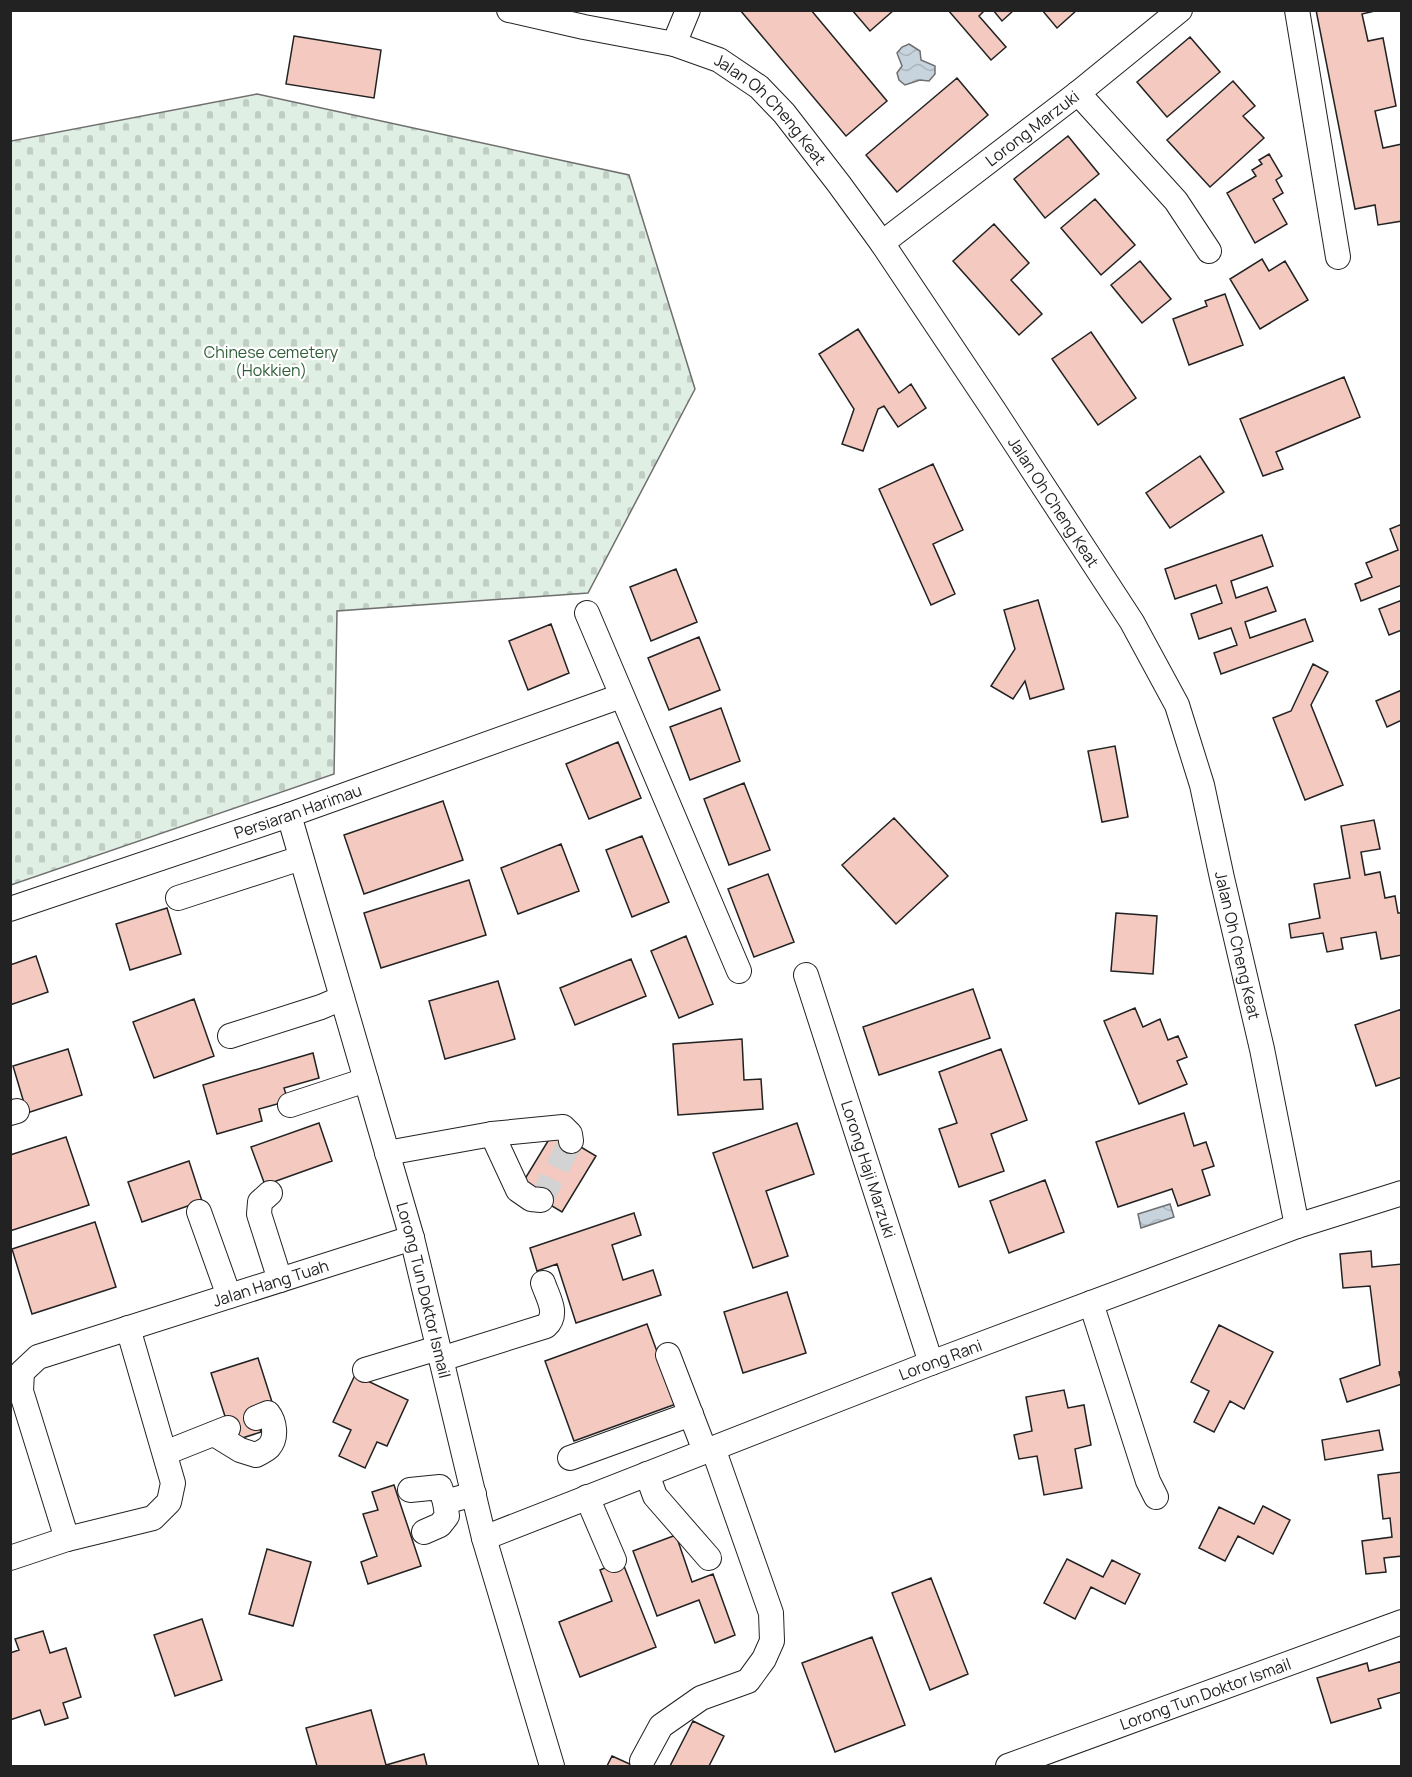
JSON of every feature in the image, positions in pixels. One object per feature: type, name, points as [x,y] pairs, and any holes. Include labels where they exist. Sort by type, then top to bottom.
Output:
[{"type":"street","name":"Jalan Oh Cheng Keat","points":[[509,10],[674,44],[719,60],[759,87],[784,113],[882,243],[1132,622],[1177,705],[1202,785],[1262,1049],[1297,1226]]},
{"type":"street","points":[[674,44],[688,10]]},
{"type":"street","name":"Lorong Marzuki","points":[[882,243],[1078,93],[1180,10]]},
{"type":"street","points":[[1296,10],[1338,257]]},
{"type":"street","points":[[1078,93],[1176,201],[1209,251]]},
{"type":"street","points":[[587,613],[739,971]]},
{"type":"street","name":"Persiaran Harimau","points":[[10,909],[289,815],[621,696]]},
{"type":"street","name":"Lorong Tun Doktor Ismail","points":[[289,815],[412,1238],[484,1538],[552,1767]]},
{"type":"street","points":[[178,898],[302,858]]},
{"type":"street","name":"Lorong Haji Marzuki","points":[[806,975],[931,1363]]},
{"type":"street","points":[[230,1036],[342,999]]},
{"type":"street","points":[[290,1105],[366,1080]]},
{"type":"street","points":[[387,1154],[492,1134],[563,1127],[570,1134],[571,1141]]},
{"type":"street","points":[[492,1134],[518,1190],[531,1199],[541,1200]]},
{"type":"street","points":[[270,1192],[260,1202],[259,1214],[280,1280]]},
{"type":"street","name":"Lorong Rani","points":[[484,1538],[931,1363],[1297,1226],[1401,1193]]},
{"type":"street","points":[[199,1212],[229,1296]]},
{"type":"street","name":"Jalan Hang Tuah","points":[[67,1539],[16,1368],[38,1357],[412,1238]]},
{"type":"street","points":[[365,1370],[546,1326],[552,1321],[554,1313],[543,1283]]},
{"type":"street","points":[[1091,1303],[1148,1481],[1156,1497]]},
{"type":"street","points":[[10,1558],[67,1539],[153,1518],[169,1502],[173,1483],[128,1328]]},
{"type":"street","points":[[642,1761],[661,1726],[701,1698],[748,1681],[764,1659],[772,1641],[771,1613],[709,1450],[691,1414],[668,1354]]},
{"type":"street","points":[[165,1453],[221,1431],[240,1450],[256,1455],[270,1446],[275,1430],[268,1413],[256,1418]]},
{"type":"street","points":[[570,1458],[691,1414]]},
{"type":"street","points":[[647,1474],[655,1496],[709,1558]]},
{"type":"street","points":[[410,1490],[440,1487],[447,1516],[440,1525],[424,1532]]},
{"type":"street","points":[[444,1502],[474,1494]]},
{"type":"street","points":[[587,1497],[614,1560]]},
{"type":"street","name":"Lorong Tun Doktor Ismail","points":[[1008,1767],[1401,1622]]},
{"type":"green space","name":"Chinese cemetery (Hokkien)","points":[[257,94],[629,175],[695,389],[588,593],[337,611],[334,774],[11,885],[11,141]]},
{"type":"water","points":[[909,44],[920,51],[921,60],[935,66],[935,74],[929,81],[920,80],[905,85],[899,80],[897,73],[902,66],[897,53]]},
{"type":"water","points":[[1170,1204],[1174,1217],[1141,1228],[1138,1214]]},
{"type":"building","points":[[740,10],[811,10],[887,101],[846,136]]},
{"type":"building","points":[[852,10],[894,10],[870,31]]},
{"type":"building","points":[[948,10],[985,10],[979,16],[1006,47],[991,60]]},
{"type":"building","points":[[993,10],[1014,10],[1002,21]]},
{"type":"building","points":[[1042,10],[1077,10],[1057,28]]},
{"type":"building","points":[[1316,10],[1379,10],[1362,14],[1368,41],[1383,38],[1396,106],[1375,111],[1383,148],[1402,144],[1402,221],[1378,225],[1375,205],[1355,209]]},
{"type":"building","points":[[294,36],[381,50],[374,98],[286,84]]},
{"type":"building","points":[[1190,37],[1220,72],[1167,117],[1137,82]]},
{"type":"building","points":[[957,78],[988,115],[897,192],[866,155]]},
{"type":"building","points":[[1233,81],[1255,106],[1243,116],[1264,138],[1210,187],[1167,140]]},
{"type":"building","points":[[1068,136],[1099,174],[1045,218],[1014,179]]},
{"type":"building","points":[[1269,154],[1282,176],[1276,180],[1283,193],[1273,199],[1287,224],[1255,243],[1227,193],[1256,176],[1252,170],[1262,164],[1259,160]]},
{"type":"building","points":[[1095,199],[1135,245],[1101,275],[1061,228]]},
{"type":"building","points":[[994,224],[1029,263],[1011,280],[1042,314],[1019,335],[953,261]]},
{"type":"building","points":[[1262,259],[1269,271],[1285,261],[1308,300],[1260,329],[1230,279]]},
{"type":"building","points":[[1140,261],[1171,299],[1142,323],[1111,285]]},
{"type":"building","points":[[1225,294],[1243,345],[1189,365],[1173,319],[1207,306],[1205,301]]},
{"type":"building","points":[[858,329],[899,393],[911,384],[926,408],[898,427],[884,406],[878,409],[863,451],[842,444],[854,409],[819,354]]},
{"type":"building","points":[[1091,332],[1136,398],[1098,425],[1052,359]]},
{"type":"building","points":[[1344,377],[1360,417],[1276,452],[1283,469],[1263,476],[1240,419]]},
{"type":"building","points":[[1200,456],[1224,492],[1170,528],[1146,493]]},
{"type":"building","points":[[933,464],[963,530],[933,544],[955,594],[931,605],[879,489]]},
{"type":"building","points":[[1402,524],[1402,585],[1361,601],[1355,584],[1372,577],[1366,563],[1398,550],[1390,529]]},
{"type":"building","points":[[1262,535],[1273,566],[1231,581],[1236,598],[1267,587],[1276,611],[1245,622],[1250,638],[1305,619],[1313,641],[1221,674],[1214,653],[1237,645],[1231,628],[1199,639],[1191,614],[1222,603],[1216,585],[1175,599],[1165,569]]},
{"type":"building","points":[[676,569],[697,622],[651,641],[630,587]]},
{"type":"building","points":[[1038,600],[1064,689],[1030,699],[1025,681],[1013,699],[991,686],[1015,649],[1004,610]]},
{"type":"building","points":[[1402,600],[1402,630],[1389,635],[1379,609]]},
{"type":"building","points":[[551,624],[569,673],[528,690],[509,641]]},
{"type":"building","points":[[699,637],[720,690],[669,710],[648,658]]},
{"type":"building","points":[[1313,664],[1328,672],[1311,705],[1343,785],[1305,800],[1273,718],[1291,711]]},
{"type":"building","points":[[1402,690],[1402,720],[1387,727],[1376,701]]},
{"type":"building","points":[[721,708],[740,761],[690,780],[670,727]]},
{"type":"building","points":[[618,742],[641,798],[589,819],[566,764]]},
{"type":"building","points":[[1115,746],[1128,817],[1102,822],[1088,751]]},
{"type":"building","points":[[744,783],[770,850],[729,865],[704,799]]},
{"type":"building","points":[[443,801],[463,860],[364,894],[344,835]]},
{"type":"building","points":[[894,818],[948,876],[896,924],[842,865]]},
{"type":"building","points":[[1374,820],[1380,849],[1361,852],[1365,875],[1380,872],[1385,898],[1395,896],[1398,913],[1402,913],[1402,955],[1381,959],[1376,932],[1341,938],[1343,949],[1327,952],[1323,933],[1291,938],[1289,924],[1320,918],[1314,884],[1350,878],[1341,826]]},
{"type":"building","points":[[642,836],[669,902],[632,917],[606,850]]},
{"type":"building","points":[[561,844],[579,891],[518,914],[501,868]]},
{"type":"building","points":[[768,874],[794,942],[754,957],[728,889]]},
{"type":"building","points":[[469,880],[486,935],[381,968],[364,913]]},
{"type":"building","points":[[167,908],[181,954],[130,970],[116,924]]},
{"type":"building","points":[[1116,913],[1157,916],[1153,974],[1111,971]]},
{"type":"building","points":[[686,936],[713,1004],[679,1018],[651,951]]},
{"type":"building","points":[[36,956],[48,992],[10,1005],[10,965]]},
{"type":"building","points":[[631,959],[646,996],[575,1025],[560,988]]},
{"type":"building","points":[[498,981],[515,1039],[445,1059],[429,1001]]},
{"type":"building","points":[[973,989],[990,1038],[879,1075],[863,1027]]},
{"type":"building","points":[[194,999],[214,1056],[154,1078],[133,1022]]},
{"type":"building","points":[[1135,1008],[1143,1027],[1160,1019],[1168,1040],[1178,1036],[1187,1057],[1177,1061],[1187,1084],[1139,1104],[1104,1021]]},
{"type":"building","points":[[1402,1009],[1402,1077],[1376,1086],[1355,1025]]},
{"type":"building","points":[[742,1039],[744,1080],[761,1079],[763,1109],[678,1115],[673,1044]]},
{"type":"building","points":[[68,1049],[82,1095],[27,1113],[13,1066]]},
{"type":"building","points":[[1001,1049],[1027,1120],[991,1134],[1004,1171],[959,1187],[939,1129],[957,1123],[939,1072]]},
{"type":"building","points":[[313,1053],[319,1078],[284,1088],[288,1101],[259,1109],[262,1121],[217,1134],[203,1085]]},
{"type":"building","points":[[1184,1113],[1194,1146],[1206,1142],[1214,1166],[1202,1170],[1210,1195],[1178,1206],[1172,1189],[1118,1207],[1096,1142]]},
{"type":"building","points":[[319,1123],[332,1161],[265,1185],[251,1147]]},
{"type":"building","points":[[797,1123],[814,1174],[766,1191],[788,1256],[753,1268],[713,1153]]},
{"type":"building","points":[[554,1131],[596,1156],[562,1212],[520,1187]]},
{"type":"building","points":[[66,1137],[89,1205],[10,1231],[10,1155]]},
{"type":"building","points":[[189,1161],[202,1201],[142,1222],[128,1182]]},
{"type":"building","points":[[1045,1180],[1064,1232],[1009,1253],[990,1201]]},
{"type":"building","points":[[634,1213],[641,1235],[612,1245],[623,1280],[653,1270],[661,1295],[576,1323],[557,1264],[537,1271],[530,1248]]},
{"type":"building","points":[[95,1222],[116,1287],[32,1314],[12,1249]]},
{"type":"building","points":[[1371,1251],[1372,1267],[1402,1264],[1402,1371],[1399,1372],[1402,1384],[1347,1402],[1340,1379],[1380,1365],[1370,1286],[1343,1288],[1340,1254]]},
{"type":"building","points":[[787,1292],[806,1353],[743,1373],[724,1312]]},
{"type":"building","points":[[647,1324],[676,1404],[574,1441],[545,1361]]},
{"type":"building","points":[[1219,1325],[1273,1352],[1244,1409],[1230,1401],[1214,1432],[1194,1422],[1209,1391],[1191,1382]]},
{"type":"building","points":[[258,1358],[273,1405],[254,1411],[261,1432],[233,1441],[211,1373]]},
{"type":"building","points":[[355,1375],[408,1400],[387,1446],[377,1442],[365,1468],[339,1456],[351,1430],[333,1422]]},
{"type":"building","points":[[1064,1390],[1068,1408],[1084,1405],[1091,1445],[1075,1449],[1082,1488],[1044,1495],[1037,1456],[1019,1459],[1014,1435],[1032,1431],[1026,1397]]},
{"type":"building","points":[[1379,1430],[1383,1450],[1325,1460],[1322,1440]]},
{"type":"building","points":[[1402,1472],[1402,1556],[1384,1558],[1386,1572],[1366,1574],[1362,1541],[1392,1537],[1390,1518],[1383,1519],[1378,1475]]},
{"type":"building","points":[[394,1485],[421,1566],[368,1584],[361,1562],[377,1556],[363,1514],[378,1510],[372,1492]]},
{"type":"building","points":[[1263,1506],[1290,1520],[1273,1554],[1238,1536],[1225,1561],[1199,1548],[1219,1507],[1254,1524]]},
{"type":"building","points":[[676,1535],[692,1582],[713,1574],[735,1635],[715,1643],[699,1600],[657,1616],[633,1551]]},
{"type":"building","points":[[267,1549],[311,1562],[293,1626],[249,1614]]},
{"type":"building","points":[[1067,1559],[1103,1577],[1112,1560],[1140,1574],[1125,1604],[1091,1587],[1075,1619],[1044,1603]]},
{"type":"building","points":[[622,1561],[656,1647],[580,1677],[559,1622],[612,1601],[600,1570]]},
{"type":"building","points":[[931,1578],[968,1674],[930,1690],[892,1593]]},
{"type":"building","points":[[202,1619],[222,1680],[175,1696],[154,1635]]},
{"type":"building","points":[[43,1631],[50,1653],[66,1648],[81,1697],[63,1703],[68,1718],[45,1725],[40,1710],[10,1720],[10,1653],[19,1650],[15,1639]]},
{"type":"building","points":[[872,1637],[905,1725],[835,1752],[802,1663]]},
{"type":"building","points":[[1402,1661],[1402,1692],[1378,1699],[1381,1708],[1331,1723],[1317,1678],[1367,1663],[1369,1671]]},
{"type":"building","points":[[371,1710],[386,1765],[424,1754],[427,1766],[317,1766],[306,1728]]},
{"type":"building","points":[[693,1721],[724,1736],[709,1766],[670,1766]]},
{"type":"building","points":[[612,1756],[634,1766],[607,1766]]},
{"type":"tunnel","points":[[541,1200],[571,1141]]}]
